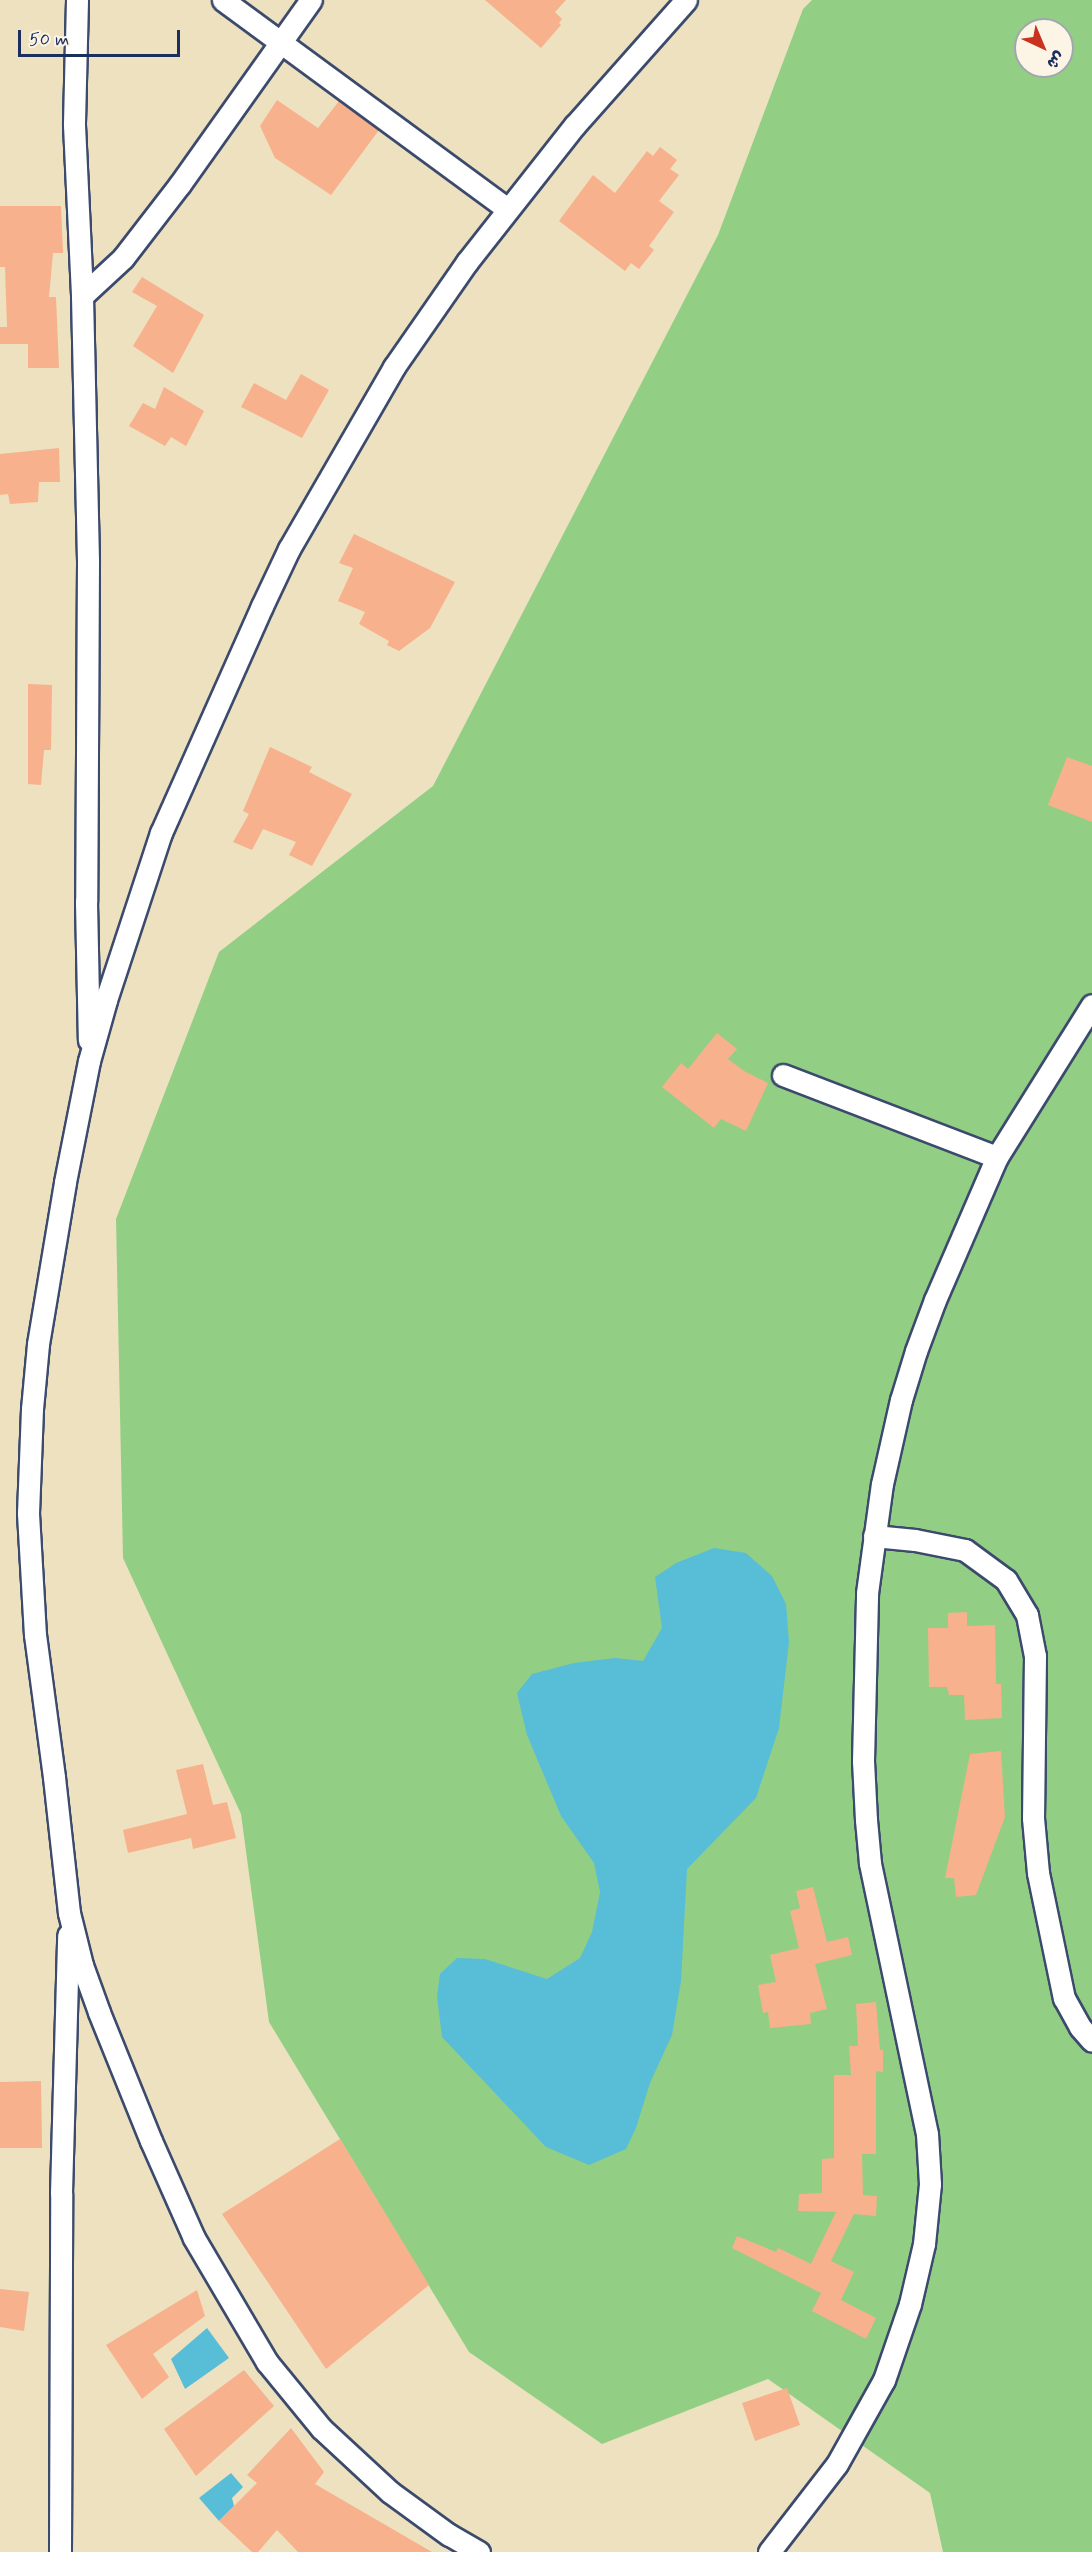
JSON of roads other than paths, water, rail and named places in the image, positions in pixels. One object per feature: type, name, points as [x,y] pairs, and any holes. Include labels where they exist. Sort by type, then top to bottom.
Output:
[{"type":"street","points":[[77,0],[74,124],[82,296],[88,563],[86,913],[89,1061]]},
{"type":"street","points":[[223,0],[507,209]]},
{"type":"street","points":[[82,296],[123,258],[180,184],[311,0]]},
{"type":"street","points":[[479,2552],[440,2529],[390,2492],[330,2436],[298,2402],[254,2343],[194,2238],[99,2012],[82,1965],[69,1914],[35,1635],[28,1471],[38,1344],[65,1182],[89,1061],[128,930],[161,833],[289,549],[394,367],[507,209],[575,125],[686,0]]},
{"type":"street","points":[[769,2552],[837,2464],[884,2380],[910,2304],[926,2224],[930,2184],[927,2134],[870,1863],[866,1820],[863,1689],[867,1593],[874,1536],[891,1444],[916,1351],[935,1300],[997,1157],[1092,1005]]},
{"type":"street","points":[[783,1075],[997,1157]]},
{"type":"street","points":[[874,1536],[915,1540],[965,1550],[1006,1580],[1027,1615],[1035,1656],[1033,1818],[1038,1873],[1062,1990],[1080,2027],[1092,2041]]},
{"type":"street","points":[[60,2552],[63,2066],[69,1914]]},
{"type":"water","points":[[714,1548],[746,1553],[772,1576],[786,1604],[789,1642],[779,1728],[756,1798],[687,1869],[681,1981],[672,2035],[650,2083],[636,2128],[626,2149],[589,2165],[546,2147],[442,2037],[437,1997],[440,1974],[457,1958],[485,1959],[547,1979],[580,1958],[592,1932],[600,1892],[594,1863],[561,1816],[527,1735],[517,1693],[532,1674],[574,1663],[615,1658],[643,1661],[662,1628],[655,1577],[676,1563]]},
{"type":"water","points":[[207,2328],[229,2358],[185,2389],[171,2359]]},
{"type":"water","points":[[231,2473],[243,2487],[232,2498],[234,2506],[219,2521],[199,2498]]}]
